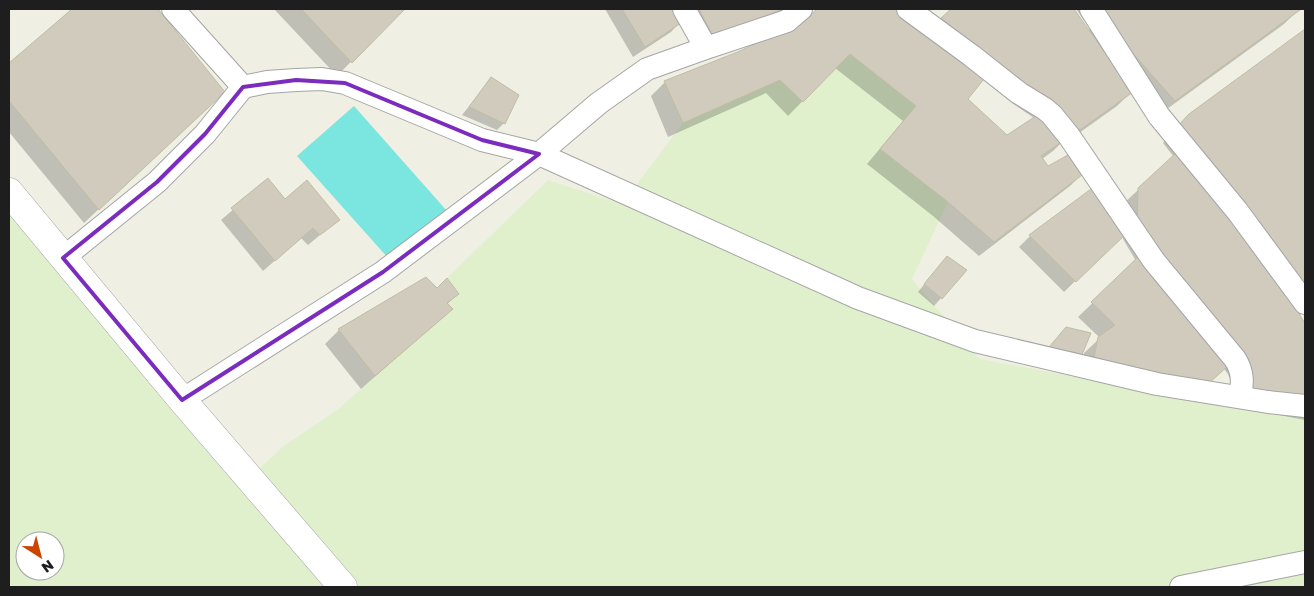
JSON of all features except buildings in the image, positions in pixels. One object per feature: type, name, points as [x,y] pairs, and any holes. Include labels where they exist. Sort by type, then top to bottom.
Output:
[{"type":"street","points":[[173,9],[243,87]]},
{"type":"street","points":[[684,9],[706,48]]},
{"type":"street","points":[[182,400],[383,272],[539,154],[599,103],[648,69],[787,21],[801,9]]},
{"type":"street","points":[[908,9],[1019,93],[1052,115],[1069,136],[1154,262],[1235,359],[1240,368],[1242,384],[1240,397]]},
{"type":"street","points":[[1091,9],[1159,116],[1238,212],[1305,303]]},
{"type":"street","points":[[63,258],[157,182],[205,134],[243,87],[267,82],[322,79],[345,84],[482,140],[539,154],[858,298],[975,341],[1157,384],[1305,406]]},
{"type":"street","points":[[9,192],[182,400],[343,587]]},
{"type":"street","points":[[1181,587],[1305,562]]},
{"type":"highlighted area","points":[[296,80],[345,83],[482,140],[539,154],[383,272],[182,400],[63,258],[157,182],[205,134],[243,87]]},
{"type":"green space","points":[[850,54],[916,106],[948,202],[912,279],[980,359],[1198,400],[1305,410],[1305,587],[9,587],[9,186],[244,482],[284,446],[337,410],[424,333],[447,303],[459,294],[447,278],[548,180],[622,204],[683,123],[780,80],[803,102]]},
{"type":"shaded area","points":[[354,106],[447,211],[389,259],[297,156]]}]
